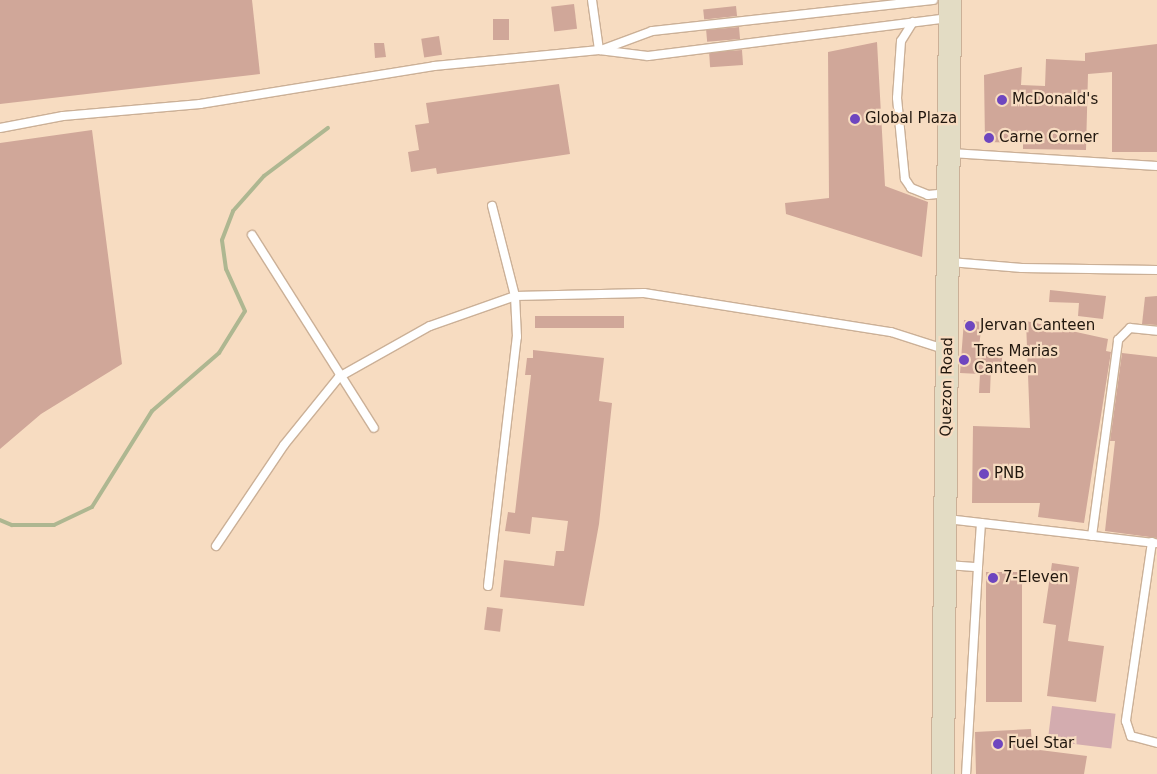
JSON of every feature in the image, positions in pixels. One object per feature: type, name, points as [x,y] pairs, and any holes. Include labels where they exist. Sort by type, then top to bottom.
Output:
[{"type":"main road","name":"Quezon Road","points":[[943,774],[950,9]]},
{"type":"lane","points":[[592,0],[599,50]]},
{"type":"lane","points":[[599,50],[652,31],[933,0]]},
{"type":"lane","points":[[0,128],[64,116],[200,104],[434,66],[599,50],[648,56],[913,22],[950,9]]},
{"type":"lane","points":[[913,22],[901,41],[897,98],[905,179],[911,188],[928,196],[948,193]]},
{"type":"lane","points":[[949,152],[1157,166]]},
{"type":"lane","points":[[488,586],[517,337],[515,296],[492,206]]},
{"type":"lane","points":[[252,235],[339,377],[374,428]]},
{"type":"lane","points":[[948,261],[1059,269],[1157,270]]},
{"type":"lane","points":[[216,546],[284,444],[339,377],[430,326],[515,296],[644,293],[892,332],[948,350]]},
{"type":"lane","points":[[1092,536],[1118,340],[1130,328],[1157,331]]},
{"type":"lane","points":[[945,518],[1155,542],[1126,721],[1131,736],[1157,743]]},
{"type":"lane","points":[[966,774],[981,523]]},
{"type":"lane","points":[[944,565],[978,567]]},
{"type":"shaded area","points":[[1052,706],[1116,714],[1111,749],[1048,741]]},
{"type":"building","points":[[0,0],[252,0],[260,74],[0,104]]},
{"type":"building","points":[[574,4],[577,29],[554,32],[551,7]]},
{"type":"building","points":[[736,6],[737,16],[704,19],[703,9]]},
{"type":"building","points":[[493,19],[509,19],[509,40],[493,40]]},
{"type":"building","points":[[739,27],[740,39],[707,42],[706,30]]},
{"type":"building","points":[[439,36],[442,55],[424,58],[421,39]]},
{"type":"building","name":"Global Plaza","points":[[877,42],[885,186],[928,202],[922,257],[786,214],[785,203],[829,198],[828,52]]},
{"type":"building","points":[[374,43],[384,43],[386,57],[375,58]]},
{"type":"building","points":[[1157,44],[1157,152],[1112,152],[1112,72],[1088,74],[1086,150],[1023,149],[1023,143],[985,142],[984,75],[1022,67],[1021,85],[1045,86],[1046,59],[1085,61],[1085,53]]},
{"type":"building","points":[[742,50],[743,65],[710,67],[709,52]]},
{"type":"building","points":[[559,84],[570,154],[437,174],[436,168],[411,172],[408,152],[419,150],[415,125],[429,123],[426,103]]},
{"type":"building","points":[[92,130],[122,364],[41,414],[0,449],[0,143]]},
{"type":"building","points":[[1050,290],[1106,296],[1103,319],[1078,316],[1079,303],[1049,302]]},
{"type":"building","points":[[1157,296],[1157,325],[1142,324],[1145,297]]},
{"type":"building","points":[[535,316],[624,316],[624,328],[535,328]]},
{"type":"building","points":[[964,320],[982,322],[979,347],[1003,350],[1001,368],[991,366],[990,393],[979,393],[980,374],[960,373]]},
{"type":"building","points":[[1026,321],[1108,339],[1106,351],[1111,352],[1084,523],[1038,517],[1040,503],[972,503],[973,426],[1030,428]]},
{"type":"building","points":[[533,350],[604,358],[599,401],[612,403],[599,524],[584,606],[500,597],[504,560],[554,566],[556,551],[564,551],[568,521],[532,517],[530,534],[505,531],[508,512],[515,513],[531,375],[525,375],[527,358],[533,358]]},
{"type":"building","points":[[1122,353],[1157,357],[1157,538],[1105,531],[1115,441],[1110,441]]},
{"type":"building","points":[[1052,563],[1079,567],[1068,641],[1104,646],[1096,702],[1047,696],[1056,625],[1043,623]]},
{"type":"building","points":[[986,572],[1022,572],[1022,702],[986,702]]},
{"type":"building","points":[[487,607],[503,609],[500,632],[484,630]]},
{"type":"building","points":[[1031,729],[1032,749],[1087,756],[1084,774],[976,774],[975,732]]},
{"type":"waterway","points":[[0,520],[12,525],[54,525],[92,507],[152,411],[219,353],[245,311],[226,269],[222,240],[233,211],[264,176],[328,128]]},
{"type":"place","name":"McDonald's","points":[[1002,100]]},
{"type":"place","name":"Global Plaza","points":[[855,119]]},
{"type":"place","name":"Carne Corner","points":[[989,138]]},
{"type":"place","name":"Jervan Canteen","points":[[970,326]]},
{"type":"place","name":"Tres Marias Canteen","points":[[964,360]]},
{"type":"place","name":"PNB","points":[[984,474]]},
{"type":"place","name":"7-Eleven","points":[[993,578]]},
{"type":"place","name":"Fuel Star","points":[[998,744]]}]
